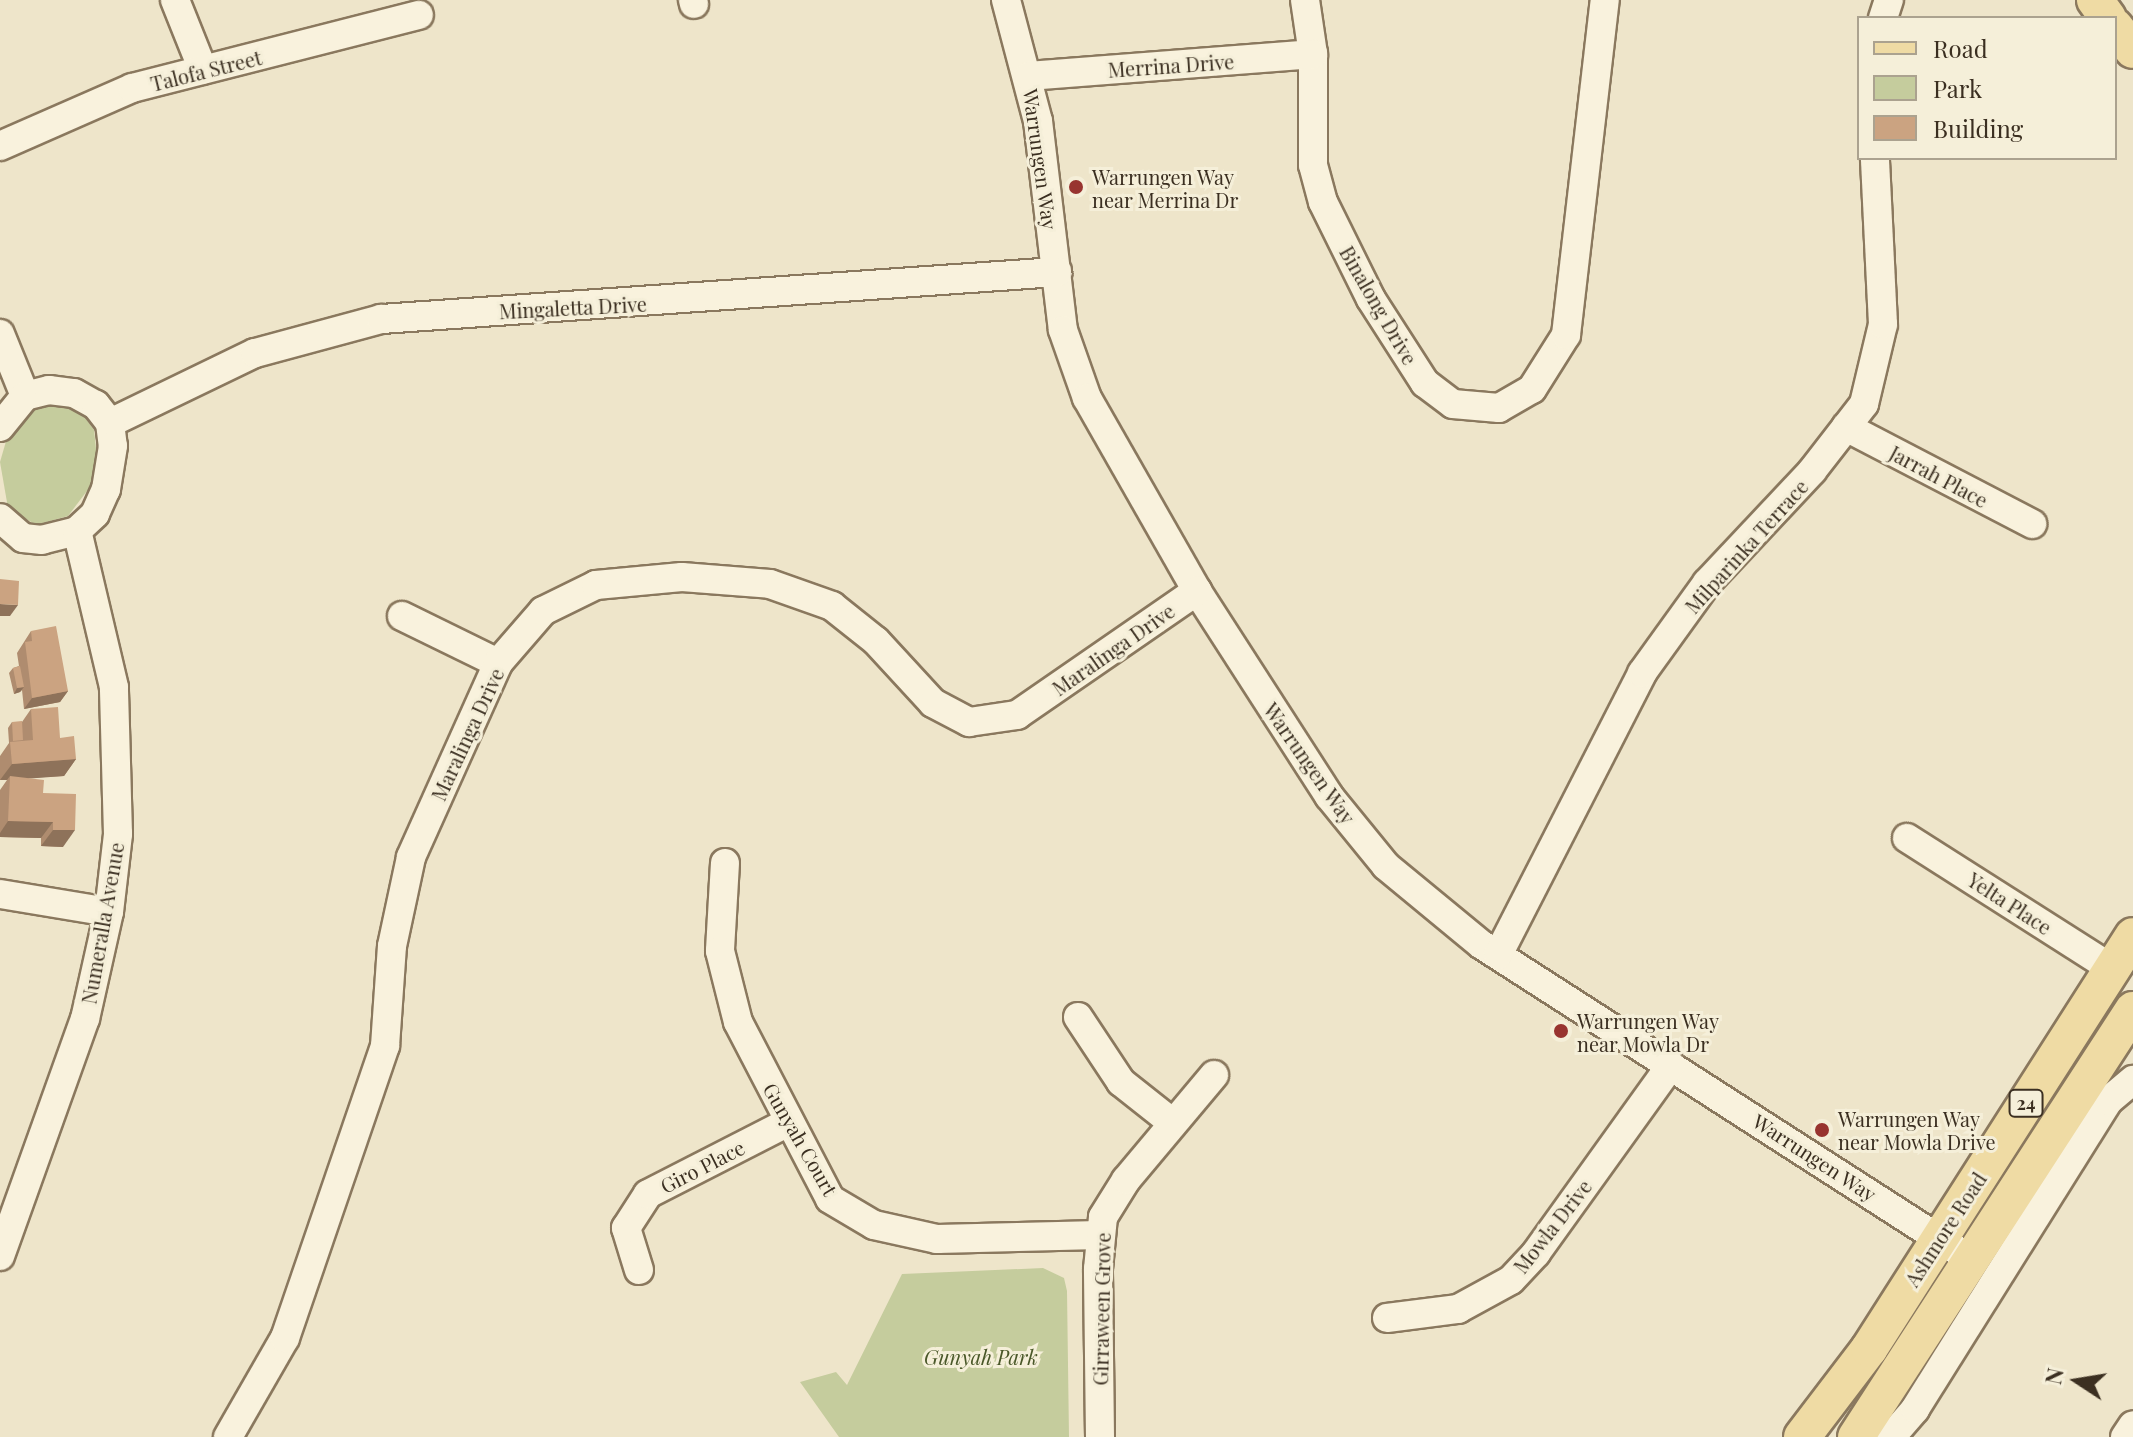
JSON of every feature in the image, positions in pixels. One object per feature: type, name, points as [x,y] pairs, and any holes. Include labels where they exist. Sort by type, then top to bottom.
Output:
[{"type":"main road","points":[[2117,30],[2133,50]]},
{"type":"main road","name":"Ashmore Road","points":[[1802,1437],[1869,1349],[2133,936]]},
{"type":"main road","name":"Ashmore Road","points":[[1856,1437],[2133,1010]]},
{"type":"street","points":[[175,0],[203,70]]},
{"type":"street","name":"Warrungen Way","points":[[1006,0],[1029,76],[1063,330],[1087,398],[1197,591],[1329,796],[1386,866],[1498,955],[1972,1260]]},
{"type":"street","name":"Binalong Drive","points":[[1305,0],[1313,54],[1313,165],[1323,202],[1371,299],[1425,383],[1453,404],[1499,408],[1532,389],[1566,335],[1605,0]]},
{"type":"street","name":"Talofa Street","points":[[0,146],[132,88],[419,15]]},
{"type":"street","name":"Merrina Drive","points":[[1029,76],[1313,54]]},
{"type":"street","name":"Milparinka Terrace","points":[[1498,955],[1642,673],[1707,583],[1864,404],[1883,324],[1875,160]]},
{"type":"street","name":"Mingaletta Drive","points":[[110,423],[255,353],[381,319],[1057,272]]},
{"type":"street","points":[[0,334],[25,396]]},
{"type":"street","points":[[0,427],[25,396],[49,390],[74,393],[96,405],[110,423],[113,469],[95,514],[77,531],[42,540],[23,538],[0,518]]},
{"type":"street","name":"Jarrah Place","points":[[1846,427],[2032,524]]},
{"type":"street","name":"Numeralla Avenue","points":[[0,1256],[55,1113],[85,1019],[109,912],[120,797],[116,711],[101,616],[77,531]]},
{"type":"street","name":"Maralinga Drive","points":[[228,1437],[285,1338],[385,1046],[392,946],[411,857],[498,663],[543,611],[596,585],[682,577],[770,584],[832,606],[876,641],[933,703],[969,722],[1017,715],[1197,591]]},
{"type":"street","points":[[402,616],[498,663]]},
{"type":"street","name":"Yelta Place","points":[[1907,838],[2113,969]]},
{"type":"street","name":"Gunyah Court","points":[[725,863],[720,951],[738,1022],[830,1199],[874,1225],[937,1239],[1099,1235]]},
{"type":"street","points":[[0,894],[109,912]]},
{"type":"street","points":[[1078,1017],[1121,1082],[1173,1123]]},
{"type":"street","name":"Mowla Drive","points":[[1387,1318],[1458,1309],[1511,1280],[1536,1253],[1671,1065]]},
{"type":"street","name":"Girraween Grove","points":[[1100,1437],[1099,1235],[1115,1196],[1214,1075]]},
{"type":"street","points":[[1891,1437],[1915,1409],[2108,1101],[2133,1080]]},
{"type":"street","name":"Giro Place","points":[[639,1270],[626,1228],[648,1194],[789,1122]]},
{"type":"street","points":[[2125,1437],[2133,1425]]},
{"type":"green space","points":[[43,403],[80,410],[94,430],[97,458],[90,487],[68,516],[36,525],[8,508],[0,462],[9,431]]},
{"type":"green space","name":"Gunyah Park","points":[[1043,1268],[1064,1278],[1067,1291],[1069,1437],[839,1437],[800,1382],[836,1372],[847,1385],[902,1274]]},
{"type":"building","points":[[0,579],[19,581],[18,605],[0,604]]},
{"type":"building","points":[[56,626],[68,691],[32,698],[25,642],[32,641],[31,631]]},
{"type":"building","points":[[20,666],[24,687],[17,688],[13,668]]},
{"type":"building","points":[[58,707],[60,738],[74,736],[76,759],[12,764],[10,742],[33,740],[31,709]]},
{"type":"building","points":[[22,721],[23,740],[13,741],[12,722]]},
{"type":"building","points":[[10,776],[44,780],[43,793],[76,794],[75,830],[53,830],[53,822],[8,821]]},
{"type":"place","name":"Warrungen Way near Merrina Dr","points":[[1076,187]]},
{"type":"place","name":"Warrungen Way near Mowla Dr","points":[[1561,1031]]},
{"type":"place","name":"Warrungen Way near Mowla Drive","points":[[1822,1130]]}]
